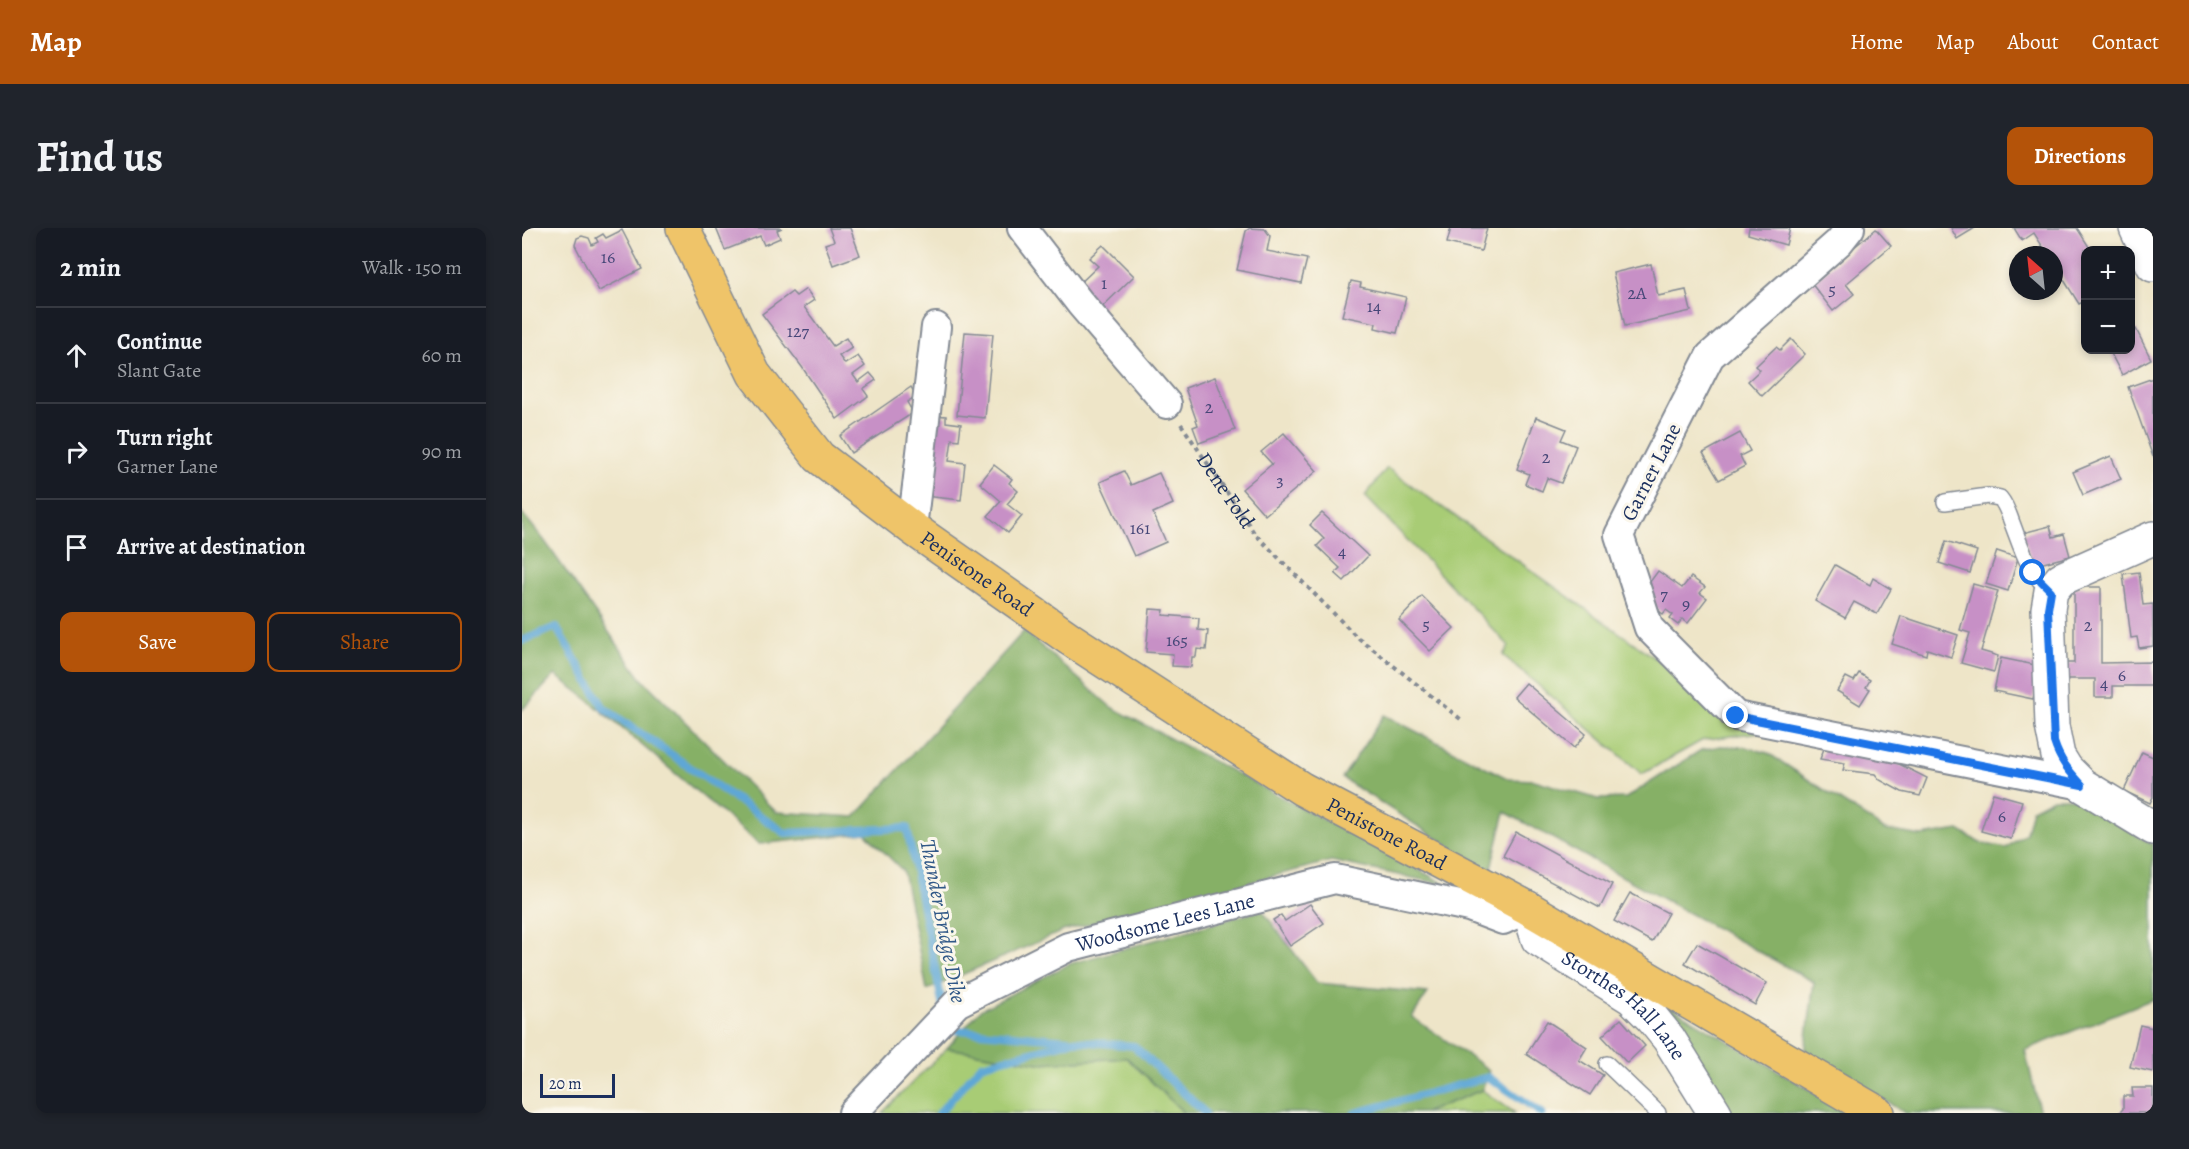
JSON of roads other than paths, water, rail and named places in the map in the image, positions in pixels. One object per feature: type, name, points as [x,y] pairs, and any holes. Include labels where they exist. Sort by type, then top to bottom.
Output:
[{"type":"highway","name":"Penistone Road","points":[[683,228],[754,374],[819,457],[912,528],[1070,639],[1302,789],[1528,908],[1878,1113]]},
{"type":"street","points":[[1022,228],[1080,303],[1167,404]]},
{"type":"street","name":"Garner Lane","points":[[1850,228],[1839,242],[1710,356],[1619,535],[1649,628],[1736,716],[2082,785]]},
{"type":"street","points":[[2136,228],[2153,265]]},
{"type":"street","name":"Penistone Road","points":[[912,528],[936,327]]},
{"type":"street","points":[[2153,538],[2061,579],[2051,591],[2048,609],[2054,742],[2058,756],[2066,769],[2082,785],[2153,828]]},
{"type":"street","name":"Woodsome Lees Lane","points":[[853,1113],[957,1004],[1068,947],[1335,879],[1469,907],[1503,920],[1528,908]]},
{"type":"street","name":"Storthes Hall Lane","points":[[1528,908],[1538,939],[1632,998],[1652,1018],[1669,1039],[1715,1113]]},
{"type":"lane","points":[[1945,502],[1988,496],[2000,498],[2008,511],[2028,565],[2040,582],[2051,591]]},
{"type":"lane","points":[[1607,1064],[1658,1113]]},
{"type":"waterway","name":"Thunder Bridge Dike","points":[[522,641],[556,627],[604,708],[785,833],[907,828],[943,1007]]},
{"type":"waterway","name":"Thunder Bridge Dike","points":[[946,1025],[947,1029],[1134,1046],[1205,1113]]},
{"type":"waterway","points":[[939,1113],[981,1065],[1069,1042]]},
{"type":"waterway","name":"Thunder Bridge Dike","points":[[1355,1113],[1488,1077],[1542,1113]]}]
